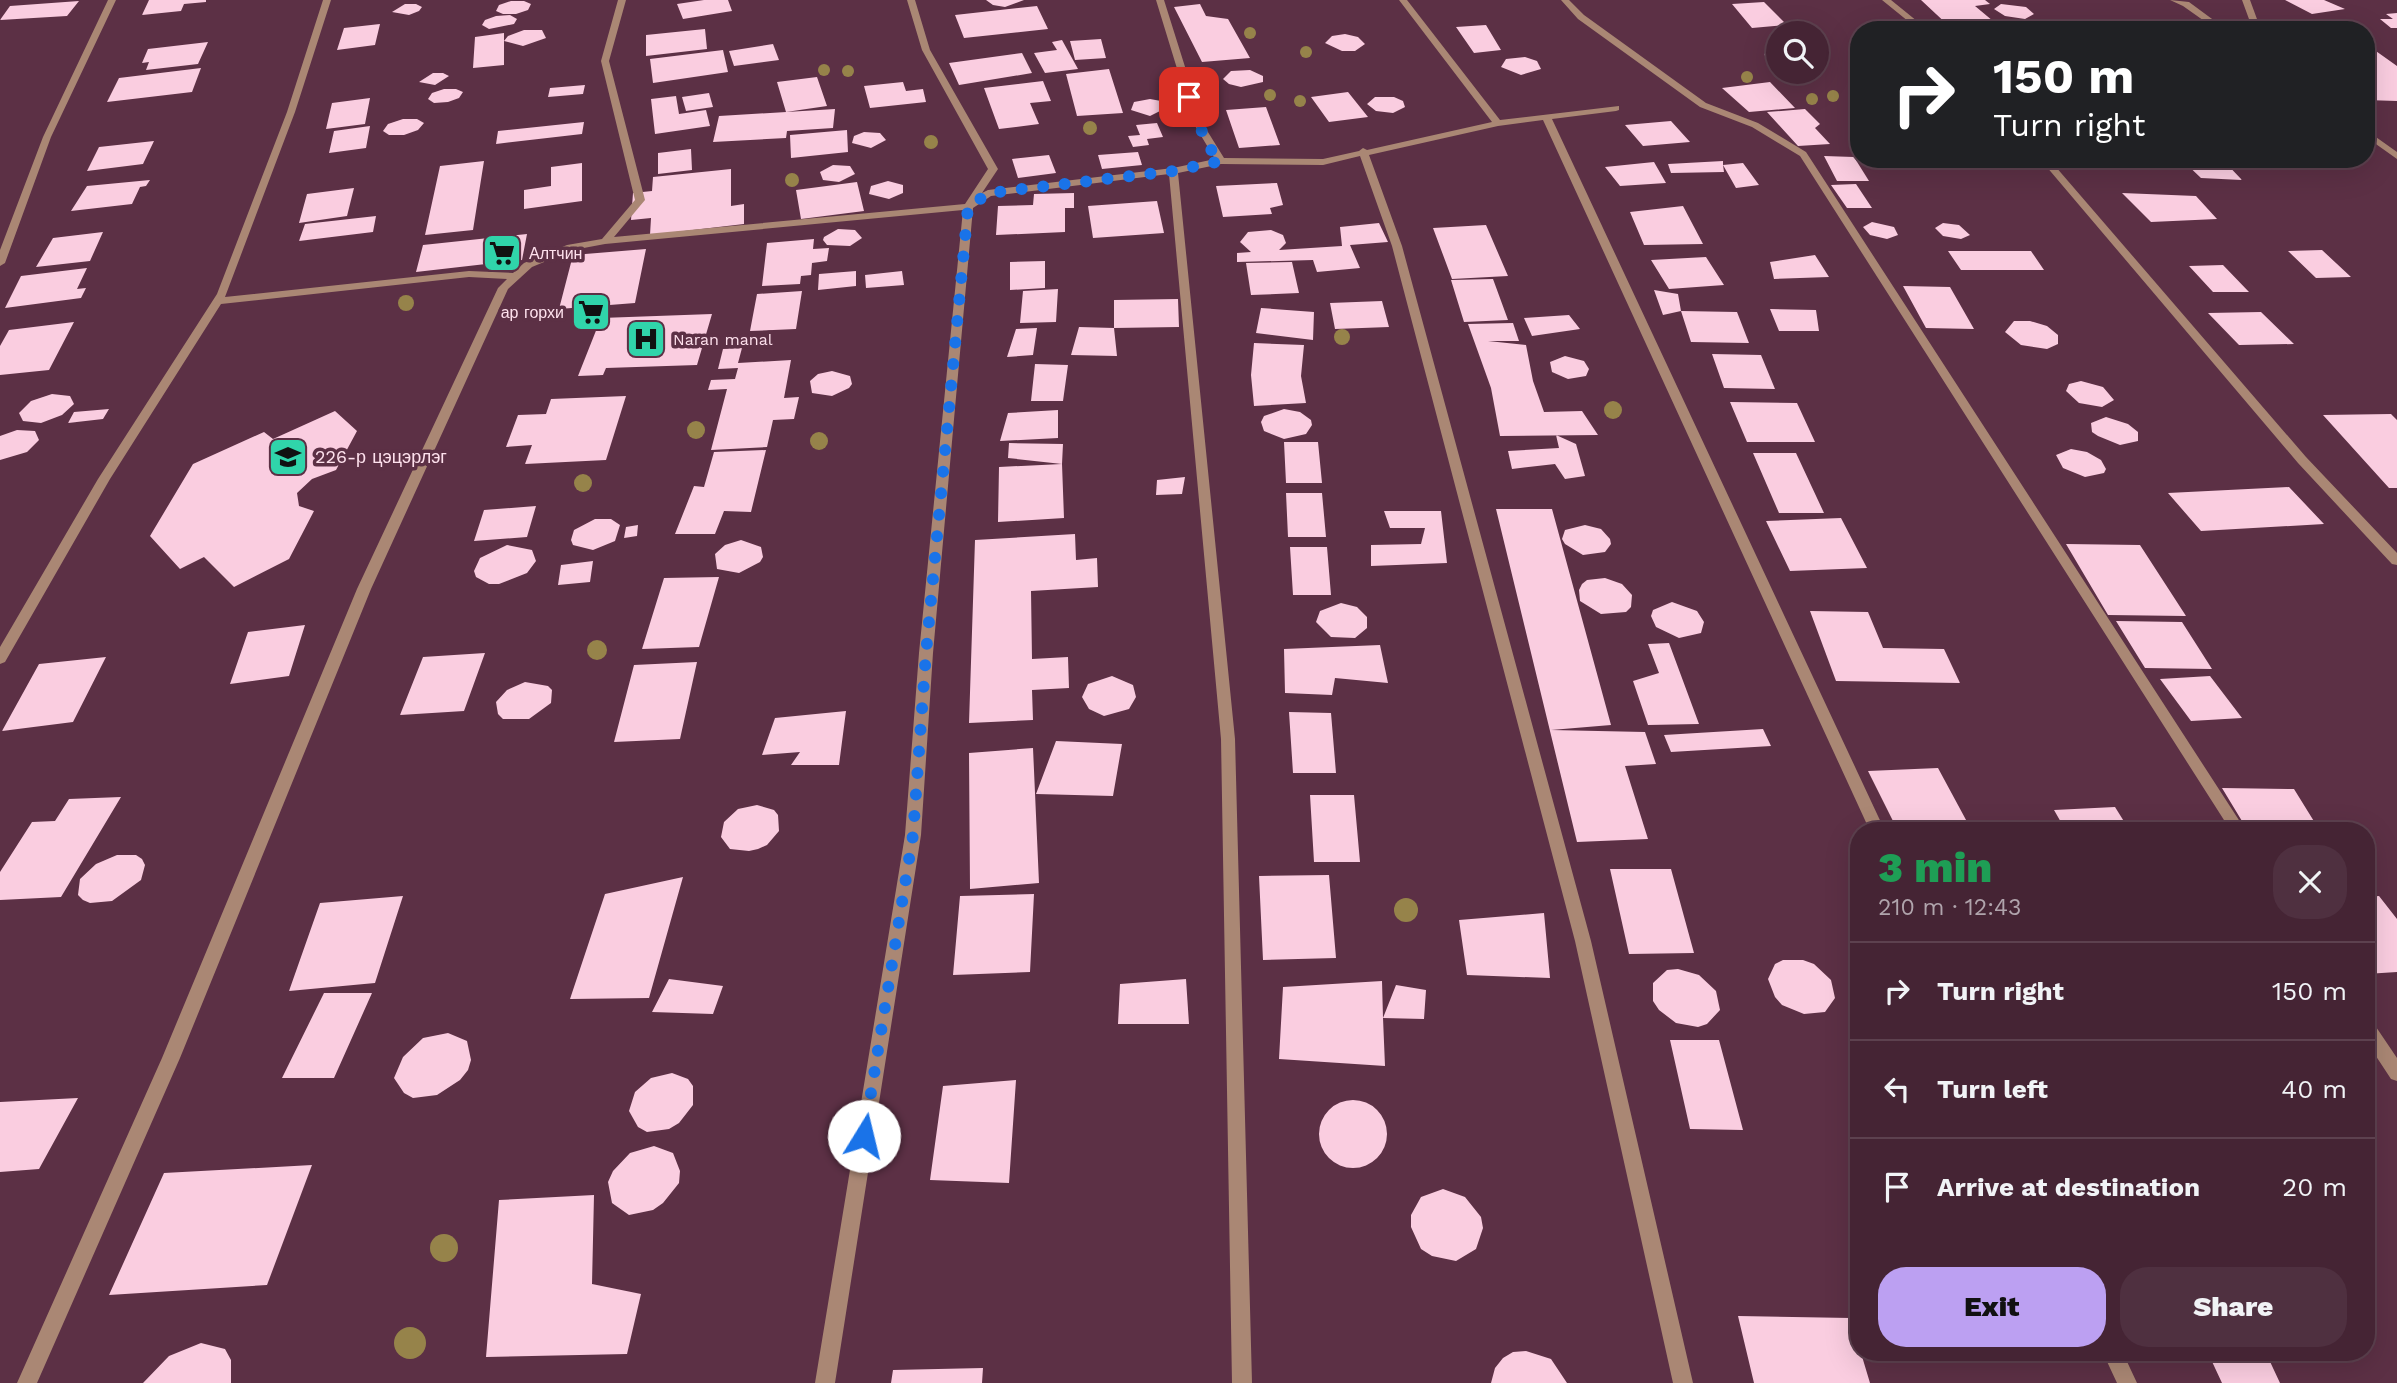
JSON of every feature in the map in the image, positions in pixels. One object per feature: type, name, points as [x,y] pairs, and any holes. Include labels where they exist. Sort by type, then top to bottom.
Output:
[{"type":"street","points":[[0,263],[47,136],[112,0]]},
{"type":"street","points":[[0,659],[104,479],[218,301],[292,112],[327,0]]},
{"type":"street","points":[[605,241],[640,200],[605,61],[622,0]]},
{"type":"street","points":[[824,1383],[913,835],[927,639],[968,207],[993,169],[926,50],[911,0]]},
{"type":"street","points":[[1160,0],[1170,21],[1180,73],[1207,145],[1221,161]]},
{"type":"street","points":[[1403,0],[1498,123]]},
{"type":"street","points":[[1565,0],[1581,17],[1703,105],[1755,125],[1803,154],[2233,822]]},
{"type":"street","points":[[1886,0],[1913,21]]},
{"type":"street","points":[[2174,0],[2186,4],[2210,21]]},
{"type":"street","points":[[2246,0],[2254,21]]},
{"type":"street","points":[[27,1383],[171,1058],[364,589],[503,288],[514,276],[528,265],[571,247],[605,241],[968,207],[989,193],[1173,171],[1221,161],[1323,162],[1498,123],[1616,108]]},
{"type":"street","points":[[1546,116],[1874,822]]},
{"type":"street","points":[[2375,140],[2397,156]]},
{"type":"street","points":[[1363,151],[1397,246],[1583,941],[1683,1383]]},
{"type":"street","points":[[2052,168],[2302,460],[2397,561]]},
{"type":"street","points":[[1173,171],[1228,739],[1242,1383]]},
{"type":"street","points":[[218,301],[469,274],[514,276]]},
{"type":"street","points":[[2375,1040],[2397,1073]]},
{"type":"street","points":[[2117,1361],[2127,1383]]},
{"type":"building","points":[[149,0],[206,2],[184,4],[181,11],[142,15]]},
{"type":"building","points":[[728,0],[732,11],[683,19],[677,4]]},
{"type":"building","points":[[986,0],[1024,0],[1005,7],[993,5]]},
{"type":"building","points":[[1921,0],[1985,0],[1990,4],[1975,6],[1993,21],[1944,21]]},
{"type":"building","points":[[2285,0],[2324,0],[2345,9],[2312,14]]},
{"type":"building","points":[[79,1],[67,16],[0,20],[10,6]]},
{"type":"building","points":[[511,1],[531,4],[528,10],[516,14],[496,11],[499,5]]},
{"type":"building","points":[[1764,2],[1783,21],[1766,21],[1766,27],[1752,28],[1732,4]]},
{"type":"building","points":[[405,4],[422,7],[409,15],[392,12]]},
{"type":"building","points":[[1200,4],[1206,16],[1228,19],[1250,58],[1202,62],[1174,7]]},
{"type":"building","points":[[2001,4],[2026,7],[2034,14],[2025,19],[2005,16],[1994,9]]},
{"type":"building","points":[[1037,6],[1048,29],[964,38],[955,15]]},
{"type":"building","points":[[2397,13],[2397,28],[2391,28],[2380,19],[2393,19],[2386,14]]},
{"type":"building","points":[[510,15],[517,19],[514,24],[489,29],[482,25],[485,20],[496,16]]},
{"type":"building","points":[[380,24],[375,45],[337,50],[344,28]]},
{"type":"building","points":[[1486,25],[1501,50],[1474,53],[1456,27]]},
{"type":"building","points":[[705,29],[707,49],[646,56],[646,35]]},
{"type":"building","points":[[524,30],[542,30],[546,38],[523,46],[504,41],[508,36]]},
{"type":"building","points":[[504,33],[504,65],[473,68],[475,37]]},
{"type":"building","points":[[1345,34],[1358,37],[1365,44],[1355,51],[1342,51],[1325,43],[1332,36]]},
{"type":"building","points":[[1101,39],[1106,58],[1075,60],[1070,41]]},
{"type":"building","points":[[1062,40],[1078,69],[1045,73],[1034,53],[1057,50],[1052,42]]},
{"type":"building","points":[[208,42],[198,64],[146,70],[149,62],[142,63],[148,49]]},
{"type":"building","points":[[773,44],[779,60],[734,66],[729,51]]},
{"type":"building","points":[[723,50],[728,72],[653,83],[650,59]]},
{"type":"building","points":[[2375,50],[2397,66],[2397,101],[2375,100]]},
{"type":"building","points":[[1022,53],[1032,73],[959,85],[949,63]]},
{"type":"building","points":[[1525,57],[1537,61],[1541,69],[1521,75],[1501,67],[1506,59]]},
{"type":"building","points":[[201,68],[192,92],[107,102],[119,78]]},
{"type":"building","points":[[1109,69],[1123,113],[1077,116],[1066,74]]},
{"type":"building","points":[[1250,70],[1263,76],[1263,82],[1241,87],[1229,84],[1223,79],[1231,71]]},
{"type":"building","points":[[433,73],[449,76],[435,85],[419,82]]},
{"type":"building","points":[[817,77],[827,106],[786,112],[777,82]]},
{"type":"building","points":[[1043,81],[1051,101],[1030,103],[1039,124],[999,129],[984,88]]},
{"type":"building","points":[[903,82],[906,91],[923,89],[926,102],[870,108],[864,86]]},
{"type":"building","points":[[1772,84],[1795,108],[1749,112],[1722,88]]},
{"type":"building","points":[[585,85],[583,94],[548,97],[550,88]]},
{"type":"building","points":[[444,89],[463,92],[459,98],[448,102],[434,103],[428,99],[432,93]]},
{"type":"building","points":[[1348,92],[1368,117],[1329,122],[1311,97]]},
{"type":"building","points":[[709,93],[713,107],[686,111],[682,97]]},
{"type":"building","points":[[676,96],[679,114],[706,110],[710,126],[655,134],[651,99]]},
{"type":"building","points":[[1375,97],[1394,97],[1403,101],[1405,107],[1393,113],[1376,111],[1367,104]]},
{"type":"building","points":[[370,98],[365,124],[326,129],[332,103]]},
{"type":"building","points":[[1150,99],[1161,101],[1166,108],[1150,116],[1131,110],[1134,102]]},
{"type":"building","points":[[1266,107],[1280,145],[1239,148],[1226,110]]},
{"type":"building","points":[[835,109],[833,128],[787,131],[786,138],[713,142],[719,116]]},
{"type":"building","points":[[1805,109],[1820,124],[1815,128],[1830,144],[1798,146],[1767,112]]},
{"type":"building","points":[[403,119],[417,119],[424,123],[418,130],[404,135],[389,135],[383,131],[388,124]]},
{"type":"building","points":[[1671,121],[1690,142],[1643,146],[1625,125]]},
{"type":"building","points":[[584,122],[582,134],[496,144],[498,131]]},
{"type":"building","points":[[1157,123],[1163,137],[1147,139],[1149,145],[1133,147],[1128,136],[1140,135],[1136,125]]},
{"type":"building","points":[[370,126],[366,148],[329,153],[334,131]]},
{"type":"building","points":[[847,130],[848,152],[791,158],[790,135]]},
{"type":"building","points":[[864,132],[880,133],[886,140],[871,148],[852,143],[854,136]]},
{"type":"building","points":[[154,141],[143,164],[87,171],[99,147]]},
{"type":"building","points":[[691,149],[692,170],[658,174],[658,153]]},
{"type":"building","points":[[1138,152],[1142,165],[1102,169],[1098,155]]},
{"type":"building","points":[[1049,155],[1056,173],[1018,178],[1012,159]]},
{"type":"building","points":[[1824,156],[1850,157],[1850,168],[1861,168],[1869,181],[1837,181]]},
{"type":"building","points":[[484,161],[473,230],[425,235],[440,166]]},
{"type":"building","points":[[1723,161],[1724,172],[1671,173],[1668,164]]},
{"type":"building","points":[[1654,162],[1666,183],[1620,186],[1605,167]]},
{"type":"building","points":[[582,163],[582,201],[524,209],[524,190],[551,186],[551,167]]},
{"type":"building","points":[[1743,163],[1759,185],[1736,188],[1723,165]]},
{"type":"building","points":[[833,165],[850,166],[855,174],[839,182],[823,180],[820,172]]},
{"type":"building","points":[[2190,168],[2231,168],[2242,180],[2201,178]]},
{"type":"building","points":[[731,169],[731,206],[744,204],[744,224],[650,235],[651,218],[631,220],[633,193],[652,191],[653,177]]},
{"type":"building","points":[[150,180],[146,186],[140,187],[132,204],[71,211],[87,186]]},
{"type":"building","points":[[888,181],[903,185],[903,193],[889,199],[869,194],[871,186]]},
{"type":"building","points":[[857,182],[864,211],[801,219],[796,190]]},
{"type":"building","points":[[1277,183],[1283,205],[1270,208],[1272,214],[1223,217],[1216,186]]},
{"type":"building","points":[[1856,184],[1872,208],[1847,208],[1831,185]]},
{"type":"building","points":[[354,188],[347,216],[299,223],[307,194]]},
{"type":"building","points":[[1074,193],[1074,208],[1065,208],[1065,232],[996,235],[998,206],[1033,205],[1034,194]]},
{"type":"building","points":[[2122,193],[2196,196],[2217,219],[2151,222]]},
{"type":"building","points":[[1157,201],[1164,233],[1093,238],[1088,206]]},
{"type":"building","points":[[1683,206],[1703,244],[1644,245],[1630,212]]},
{"type":"building","points":[[376,216],[373,232],[299,241],[305,224]]},
{"type":"building","points":[[1872,222],[1894,227],[1898,235],[1887,239],[1870,235],[1863,227]]},
{"type":"building","points":[[1379,223],[1388,242],[1350,245],[1360,268],[1317,272],[1313,260],[1237,262],[1237,253],[1251,252],[1240,242],[1248,232],[1271,230],[1283,235],[1286,243],[1279,250],[1342,246],[1340,227]]},
{"type":"building","points":[[1943,223],[1959,225],[1970,235],[1961,239],[1943,236],[1935,228]]},
{"type":"building","points":[[1486,225],[1508,276],[1452,279],[1433,228]]},
{"type":"building","points":[[838,229],[855,230],[862,238],[850,246],[827,245],[824,237]]},
{"type":"building","points":[[103,232],[90,261],[36,267],[53,238]]},
{"type":"building","points":[[527,234],[522,260],[416,272],[423,245]]},
{"type":"building","points":[[814,239],[813,249],[829,248],[827,261],[812,263],[811,275],[801,276],[800,284],[762,286],[767,243]]},
{"type":"building","points":[[646,249],[635,303],[559,309],[573,255]]},
{"type":"building","points":[[2322,250],[2351,277],[2316,278],[2288,251]]},
{"type":"building","points":[[1948,251],[2031,251],[2044,270],[1961,270]]},
{"type":"building","points":[[1815,255],[1829,277],[1774,279],[1770,262]]},
{"type":"building","points":[[1706,257],[1724,285],[1669,289],[1651,260]]},
{"type":"building","points":[[1045,261],[1045,288],[1010,290],[1010,262]]},
{"type":"building","points":[[1292,262],[1299,293],[1251,295],[1246,263]]},
{"type":"building","points":[[2223,265],[2249,292],[2213,292],[2189,266]]},
{"type":"building","points":[[87,268],[77,289],[86,288],[81,298],[5,308],[21,276]]},
{"type":"building","points":[[856,271],[856,286],[818,290],[819,274]]},
{"type":"building","points":[[902,271],[904,285],[866,288],[865,275]]},
{"type":"building","points":[[1493,279],[1508,320],[1464,322],[1451,280]]},
{"type":"building","points":[[1903,286],[1950,287],[1974,329],[1926,328]]},
{"type":"building","points":[[1058,289],[1056,322],[1020,323],[1023,291]]},
{"type":"building","points":[[1654,290],[1678,294],[1681,311],[1663,315]]},
{"type":"building","points":[[802,291],[796,329],[750,331],[757,294]]},
{"type":"building","points":[[1178,299],[1179,327],[1114,328],[1114,300]]},
{"type":"building","points":[[1382,301],[1389,327],[1335,329],[1330,303]]},
{"type":"building","points":[[1261,308],[1314,312],[1313,340],[1256,333]]},
{"type":"building","points":[[1770,309],[1816,310],[1819,331],[1779,331]]},
{"type":"building","points":[[1681,311],[1737,312],[1749,343],[1691,342]]},
{"type":"building","points":[[2261,312],[2294,344],[2239,345],[2208,313]]},
{"type":"building","points":[[712,314],[697,365],[606,368],[603,375],[578,376],[601,318]]},
{"type":"building","points":[[1569,315],[1580,329],[1532,336],[1524,318]]},
{"type":"building","points":[[2014,321],[2030,321],[2047,326],[2058,335],[2058,344],[2047,349],[2021,345],[2005,332]]},
{"type":"building","points":[[74,322],[49,370],[0,375],[0,346],[9,330]]},
{"type":"building","points":[[1513,323],[1519,341],[1488,341],[1526,345],[1533,381],[1544,412],[1582,411],[1598,435],[1500,436],[1491,388],[1468,324]]},
{"type":"building","points":[[1079,327],[1114,328],[1117,356],[1071,355]]},
{"type":"building","points":[[1037,328],[1033,355],[1007,357],[1016,329]]},
{"type":"building","points":[[1254,343],[1304,345],[1301,376],[1306,403],[1254,406],[1251,375]]},
{"type":"building","points":[[742,348],[738,363],[791,360],[784,398],[799,397],[794,419],[773,420],[767,447],[711,450],[727,389],[708,390],[711,380],[735,379],[738,368],[718,369],[723,349]]},
{"type":"building","points":[[1712,354],[1761,355],[1775,389],[1724,388]]},
{"type":"building","points":[[1565,356],[1584,361],[1589,369],[1586,376],[1568,379],[1552,372],[1550,362]]},
{"type":"building","points":[[1035,364],[1068,365],[1063,401],[1031,401]]},
{"type":"building","points":[[832,371],[850,376],[852,384],[849,388],[832,396],[812,393],[810,381],[818,374]]},
{"type":"building","points":[[2081,381],[2103,387],[2114,400],[2102,407],[2079,403],[2066,391],[2069,384]]},
{"type":"building","points":[[52,394],[70,396],[74,404],[62,415],[41,423],[23,421],[19,413],[31,401]]},
{"type":"building","points":[[626,396],[606,460],[525,464],[532,445],[506,447],[518,415],[546,414],[551,399]]},
{"type":"building","points":[[1730,402],[1797,403],[1815,442],[1747,442]]},
{"type":"building","points":[[109,409],[103,419],[68,423],[74,412]]},
{"type":"building","points":[[1284,409],[1300,412],[1311,420],[1312,425],[1306,434],[1284,439],[1264,431],[1261,422],[1264,416]]},
{"type":"building","points":[[1058,410],[1058,438],[1000,441],[1008,413]]},
{"type":"building","points":[[335,411],[357,431],[336,470],[312,479],[297,493],[299,506],[314,511],[289,559],[234,587],[204,557],[180,569],[150,536],[193,464],[264,432],[273,439]]},
{"type":"building","points":[[2391,414],[2397,420],[2397,488],[2389,488],[2323,415]]},
{"type":"building","points":[[2106,417],[2128,424],[2138,432],[2138,441],[2120,445],[2092,432],[2091,423]]},
{"type":"building","points":[[17,430],[35,431],[39,440],[27,452],[0,460],[0,436]]},
{"type":"building","points":[[1556,435],[1576,444],[1585,476],[1565,479],[1555,464],[1512,469],[1508,451],[1559,448]]},
{"type":"building","points":[[1284,442],[1318,442],[1322,483],[1286,483]]},
{"type":"building","points":[[1009,443],[1063,444],[1062,464],[1008,458]]},
{"type":"building","points":[[2071,449],[2087,452],[2101,460],[2106,469],[2104,473],[2085,477],[2063,468],[2056,455]]},
{"type":"building","points":[[766,450],[751,512],[724,511],[715,534],[675,534],[694,486],[704,487],[714,452]]},
{"type":"building","points":[[1753,453],[1796,453],[1824,513],[1779,513]]},
{"type":"building","points":[[1062,464],[1064,518],[998,522],[999,467]]},
{"type":"building","points":[[1185,477],[1182,494],[1156,495],[1157,480]]},
{"type":"building","points":[[2289,487],[2324,524],[2201,531],[2168,493]]},
{"type":"building","points":[[1286,493],[1322,493],[1326,537],[1288,537]]},
{"type":"building","points":[[536,506],[527,537],[474,541],[484,510]]},
{"type":"building","points":[[1496,509],[1552,509],[1611,725],[1551,730],[1645,732],[1656,764],[1625,766],[1648,839],[1577,842]]},
{"type":"building","points":[[1384,511],[1441,511],[1447,563],[1371,566],[1371,545],[1421,544],[1425,528],[1390,528]]},
{"type":"building","points":[[1841,518],[1867,568],[1790,571],[1766,521]]},
{"type":"building","points":[[595,519],[611,519],[620,525],[615,541],[593,550],[573,545],[571,540],[574,530]]},
{"type":"building","points":[[638,525],[637,536],[624,538],[626,527]]},
{"type":"building","points":[[1585,525],[1601,529],[1610,539],[1611,544],[1605,552],[1583,555],[1565,544],[1562,539],[1565,530]]},
{"type":"building","points":[[1075,534],[1076,560],[1097,558],[1098,587],[1031,591],[1032,659],[1068,657],[1069,688],[1032,690],[1033,720],[969,723],[975,540]]},
{"type":"building","points":[[741,540],[761,547],[763,557],[760,562],[739,573],[717,569],[715,554],[725,545]]},
{"type":"building","points":[[2066,544],[2140,545],[2186,616],[2108,615]]},
{"type":"building","points":[[507,545],[532,550],[536,561],[527,573],[499,584],[489,584],[476,577],[474,571],[480,558]]},
{"type":"building","points":[[1290,547],[1327,547],[1331,595],[1293,595]]},
{"type":"building","points":[[593,561],[590,582],[558,585],[561,565]]},
{"type":"building","points":[[719,577],[699,647],[642,649],[664,578]]},
{"type":"building","points":[[1605,578],[1622,584],[1632,595],[1631,607],[1626,612],[1601,614],[1580,601],[1579,590],[1582,584],[1587,580]]},
{"type":"building","points":[[1672,602],[1697,611],[1704,622],[1701,633],[1679,638],[1656,627],[1651,616],[1653,610]]},
{"type":"building","points":[[1341,603],[1357,607],[1367,617],[1367,628],[1355,638],[1331,637],[1316,622],[1320,611]]},
{"type":"building","points":[[1810,611],[1868,612],[1883,648],[1944,649],[1960,683],[1836,681]]},
{"type":"building","points":[[2116,621],[2182,622],[2212,669],[2145,668]]},
{"type":"building","points":[[305,625],[289,676],[230,684],[248,632]]},
{"type":"building","points":[[1669,643],[1699,724],[1648,725],[1633,681],[1659,673],[1648,644]]},
{"type":"building","points":[[1380,645],[1388,683],[1335,678],[1332,695],[1285,693],[1284,649]]},
{"type":"building","points":[[485,653],[464,711],[400,715],[423,657]]},
{"type":"building","points":[[106,657],[73,722],[2,731],[39,664]]},
{"type":"building","points":[[697,662],[680,739],[614,742],[634,665]]},
{"type":"building","points":[[1112,676],[1133,685],[1136,697],[1129,709],[1104,716],[1089,709],[1082,697],[1088,684]]},
{"type":"building","points":[[2210,676],[2242,718],[2191,721],[2160,679]]},
{"type":"building","points":[[525,682],[548,686],[552,690],[551,703],[529,719],[503,719],[498,714],[496,702],[507,690]]},
{"type":"building","points":[[846,711],[839,765],[791,765],[800,752],[762,755],[775,718]]},
{"type":"building","points":[[1289,712],[1331,713],[1336,773],[1293,773]]},
{"type":"building","points":[[1763,729],[1771,746],[1671,752],[1664,735]]},
{"type":"building","points":[[1056,741],[1122,744],[1113,796],[1036,794]]},
{"type":"building","points":[[1033,748],[1039,883],[970,889],[969,753]]},
{"type":"building","points":[[1938,768],[1967,822],[1894,822],[1868,771]]},
{"type":"building","points":[[2222,788],[2294,789],[2314,822],[2243,822]]},
{"type":"building","points":[[1310,795],[1354,795],[1360,862],[1314,862]]},
{"type":"building","points":[[121,797],[61,897],[0,900],[0,872],[32,822],[55,821],[69,799]]},
{"type":"building","points":[[757,805],[774,810],[778,815],[779,831],[767,845],[758,849],[730,849],[721,837],[724,822],[738,809]]},
{"type":"building","points":[[2115,807],[2124,822],[2061,822],[2054,810]]},
{"type":"building","points":[[117,855],[136,855],[142,859],[145,865],[141,880],[112,901],[90,903],[83,900],[78,895],[80,879],[96,864]]},
{"type":"building","points":[[1610,869],[1671,869],[1694,953],[1629,954]]},
{"type":"building","points":[[1329,875],[1336,958],[1263,960],[1259,876]]},
{"type":"building","points":[[683,877],[649,998],[570,999],[605,894]]},
{"type":"building","points":[[1034,894],[1030,972],[953,975],[960,896]]},
{"type":"building","points":[[403,896],[375,983],[289,991],[320,903]]},
{"type":"building","points":[[2375,896],[2379,896],[2397,919],[2397,972],[2375,973]]},
{"type":"building","points":[[1544,913],[1550,978],[1467,975],[1459,920]]},
{"type":"building","points":[[1783,960],[1803,960],[1814,964],[1831,980],[1835,998],[1825,1012],[1804,1014],[1782,1005],[1775,997],[1768,979],[1775,964]]},
{"type":"building","points":[[1678,969],[1699,975],[1716,991],[1720,1010],[1707,1024],[1698,1027],[1676,1023],[1659,1010],[1653,1001],[1653,983],[1667,970]]},
{"type":"building","points":[[669,979],[723,986],[713,1014],[652,1012]]},
{"type":"building","points":[[1186,979],[1189,1024],[1118,1024],[1120,984]]},
{"type":"building","points":[[1382,981],[1385,1066],[1279,1059],[1283,987]]},
{"type":"building","points":[[1396,985],[1426,990],[1424,1019],[1383,1018]]},
{"type":"building","points":[[324,993],[372,993],[334,1078],[282,1078]]},
{"type":"building","points":[[448,1033],[467,1041],[471,1060],[468,1070],[460,1080],[437,1095],[413,1098],[404,1093],[394,1078],[403,1057],[423,1038]]},
{"type":"building","points":[[1670,1040],[1719,1040],[1743,1130],[1690,1129]]},
{"type":"building","points":[[672,1073],[688,1079],[693,1086],[693,1105],[679,1123],[669,1129],[647,1132],[638,1127],[629,1111],[635,1092],[651,1078]]},
{"type":"building","points":[[1016,1080],[1009,1183],[930,1180],[943,1086]]},
{"type":"building","points":[[78,1098],[39,1169],[0,1172],[0,1102]]},
{"type":"building","points":[[1353,1100],[1366,1103],[1377,1110],[1384,1121],[1387,1134],[1384,1147],[1377,1158],[1366,1165],[1353,1168],[1340,1165],[1329,1158],[1322,1147],[1319,1134],[1322,1121],[1329,1110],[1340,1103]]},
{"type":"building","points":[[654,1146],[673,1153],[680,1171],[679,1183],[663,1203],[653,1210],[629,1215],[612,1203],[608,1182],[613,1171],[630,1153]]},
{"type":"building","points":[[312,1165],[267,1285],[109,1295],[164,1173]]},
{"type":"building","points":[[1443,1189],[1465,1197],[1481,1217],[1483,1228],[1476,1249],[1456,1261],[1432,1256],[1421,1249],[1411,1227],[1411,1215],[1421,1197]]},
{"type":"building","points":[[594,1195],[592,1284],[641,1294],[627,1354],[486,1357],[499,1200]]},
{"type":"building","points":[[1738,1316],[1850,1318],[1850,1361],[1863,1361],[1870,1383],[1754,1383]]},
{"type":"building","points":[[201,1343],[225,1349],[231,1360],[231,1383],[143,1383],[169,1356]]},
{"type":"building","points":[[1526,1351],[1551,1359],[1567,1383],[1491,1383],[1495,1368],[1503,1358],[1513,1352]]},
{"type":"building","points":[[2212,1361],[2270,1361],[2280,1383],[2222,1383]]},
{"type":"building","points":[[983,1368],[982,1383],[891,1383],[893,1370]]},
{"type":"place","name":"Алтчин","points":[[502,253]]},
{"type":"place","name":"ар горхи","points":[[591,312]]},
{"type":"place","name":"Naran manal","points":[[646,339]]},
{"type":"place","name":"226-р цэцэрлэг","points":[[288,457]]},
{"type":"route","points":[[864,1136],[913,835],[926,653],[968,207],[989,193],[1173,171],[1221,161],[1207,145],[1189,97]]}]
